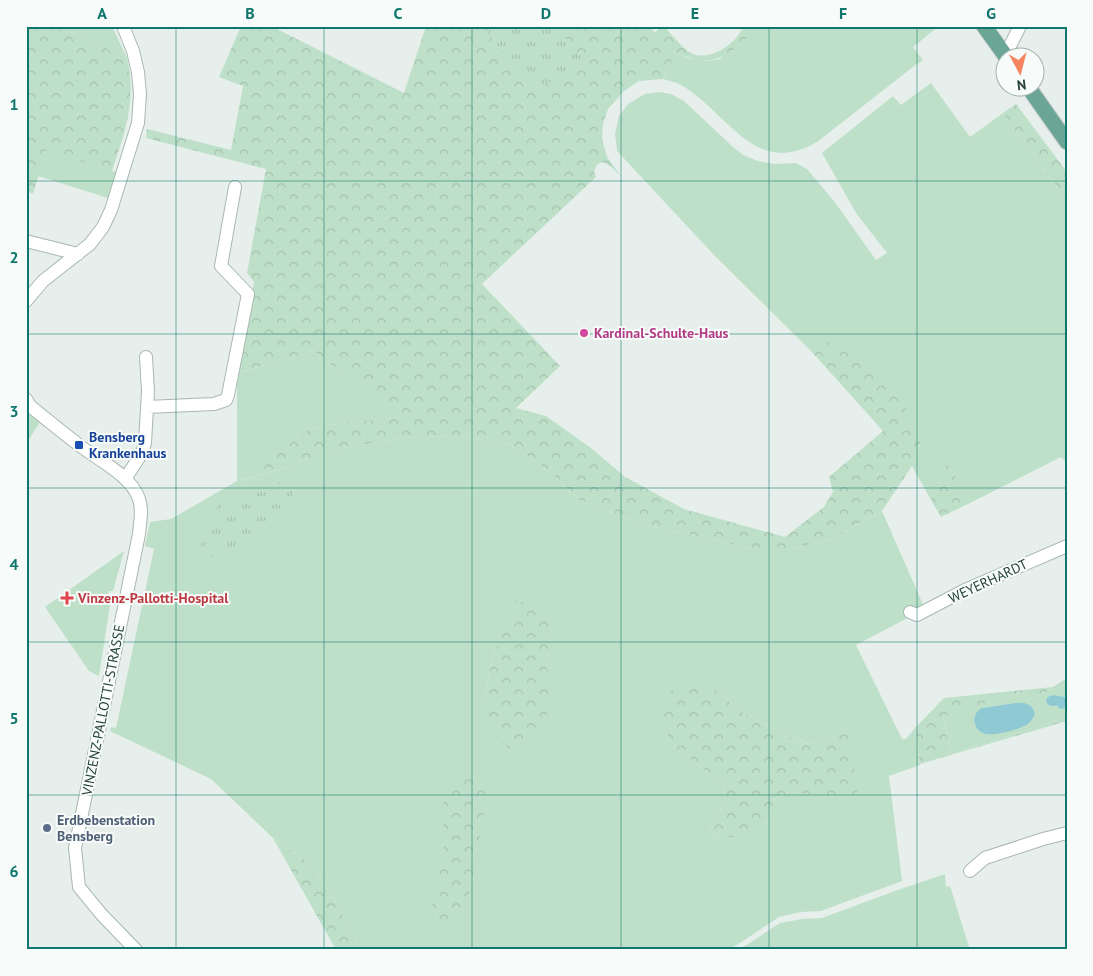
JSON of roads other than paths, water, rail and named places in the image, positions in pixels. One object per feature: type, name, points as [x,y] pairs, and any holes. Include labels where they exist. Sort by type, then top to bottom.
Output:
[{"type":"main road","points":[[984,26],[1000,48]]},
{"type":"main road","points":[[1036,98],[1067,142]]},
{"type":"street","points":[[26,301],[43,281],[90,244],[103,227],[110,210],[138,124],[140,94],[138,72],[124,26]]},
{"type":"street","points":[[1009,48],[1020,26]]},
{"type":"street","points":[[147,407],[214,404],[226,400],[248,294],[221,266],[235,188]]},
{"type":"street","points":[[26,241],[78,254]]},
{"type":"street","points":[[125,479],[142,453],[146,431],[148,391],[146,357]]},
{"type":"street","name":"VINZENZ-PALLOTTI-STRASSE","points":[[26,400],[30,406],[79,446],[125,479],[134,489],[139,500],[141,510],[140,522],[75,848],[79,887],[102,915],[136,950]]},
{"type":"street","name":"WEYERHARDT","points":[[910,612],[917,615],[965,590],[1067,546]]},
{"type":"street","points":[[970,871],[985,858],[1067,833]]},
{"type":"water","points":[[1053,695],[1064,697],[1067,700],[1067,705],[1060,709],[1057,706],[1048,705],[1046,700]]},
{"type":"water","points":[[1025,703],[1032,708],[1035,714],[1028,724],[1008,732],[996,734],[986,734],[978,730],[975,718],[978,711],[982,708]]},
{"type":"place","name":"Kardinal-Schulte-Haus","points":[[584,333]]},
{"type":"place","name":"Bensberg Krankenhaus","points":[[79,445]]},
{"type":"place","name":"Vinzenz-Pallotti-Hospital","points":[[67,598]]},
{"type":"place","name":"Erdbebenstation Bensberg","points":[[47,828]]}]
